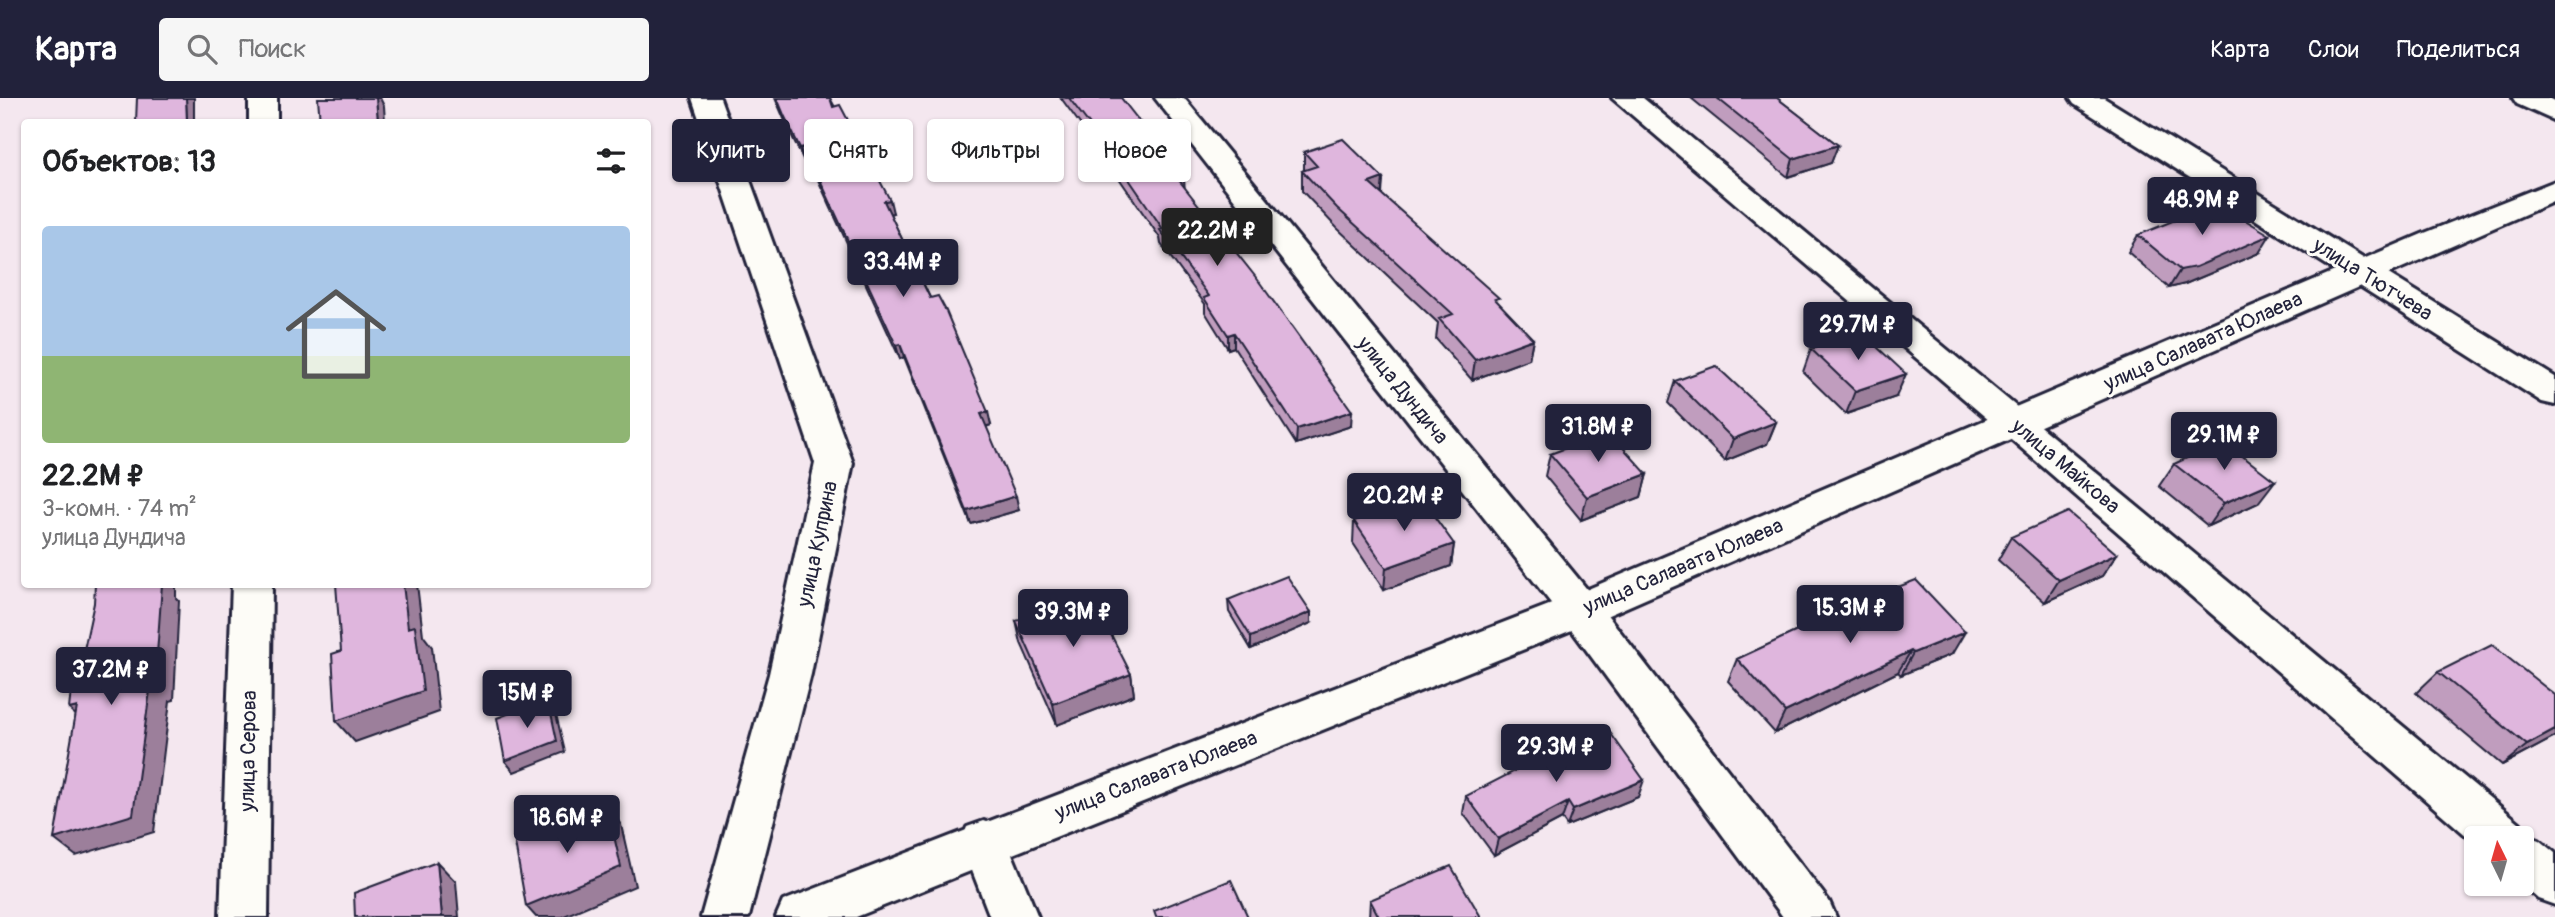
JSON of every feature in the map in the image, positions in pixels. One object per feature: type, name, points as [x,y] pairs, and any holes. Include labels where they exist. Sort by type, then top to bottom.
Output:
[{"type":"street","points":[[263,98],[263,119]]},
{"type":"street","name":"улица Куприна","points":[[706,98],[834,463],[790,674],[725,917]]},
{"type":"street","name":"улица Дундича","points":[[1169,98],[1580,610],[1812,917]]},
{"type":"street","name":"улица Майкова","points":[[1626,98],[2017,425],[2489,826]]},
{"type":"street","name":"улица Тютчева","points":[[2084,98],[2555,393]]},
{"type":"street","points":[[2527,98],[2555,112]]},
{"type":"street","name":"улица Салавата Юлаева","points":[[800,917],[984,842],[1580,610],[2017,425],[2360,271],[2555,190]]},
{"type":"street","name":"улица Серова","points":[[244,917],[252,588]]},
{"type":"street","points":[[984,842],[1014,917]]},
{"type":"street","points":[[2534,865],[2555,883]]},
{"type":"building","points":[[137,98],[186,98],[187,119],[136,119]]},
{"type":"building","points":[[318,98],[376,98],[378,119],[320,119]]},
{"type":"building","points":[[777,98],[830,98],[833,107],[840,105],[847,119],[804,119],[804,147],[800,148],[790,127],[790,119],[786,119]]},
{"type":"building","points":[[1069,98],[1121,98],[1138,119],[1085,119]]},
{"type":"building","points":[[1717,98],[1777,98],[1838,145],[1793,159]]},
{"type":"building","points":[[1343,139],[1383,178],[1369,183],[1499,298],[1495,299],[1533,339],[1475,360],[1439,319],[1453,314],[1337,208],[1302,171],[1317,166],[1304,152]]},
{"type":"building","points":[[821,182],[881,182],[890,200],[884,201],[930,298],[938,296],[946,311],[988,412],[981,414],[1016,496],[967,511],[900,344],[896,345]]},
{"type":"building","points":[[1131,182],[1180,182],[1258,280],[1352,411],[1297,429],[1234,333],[1228,335],[1204,298],[1209,296],[1160,230],[1163,229]]},
{"type":"building","points":[[2217,203],[2270,235],[2196,267],[2180,270],[2138,235]]},
{"type":"building","points":[[1862,333],[1906,374],[1855,391],[1811,349]]},
{"type":"building","points":[[1716,366],[1776,422],[1733,439],[1675,381]]},
{"type":"building","points":[[1609,432],[1647,474],[1587,497],[1550,454]]},
{"type":"building","points":[[2223,441],[2275,481],[2224,503],[2174,464]]},
{"type":"building","points":[[1421,498],[1454,544],[1386,568],[1354,521]]},
{"type":"building","points":[[2068,512],[2117,554],[2059,580],[2011,537]]},
{"type":"building","points":[[1287,576],[1311,612],[1251,637],[1228,600]]},
{"type":"building","points":[[1916,580],[1965,632],[1913,653],[1911,651],[1785,712],[1737,659],[1862,601]]},
{"type":"building","points":[[95,588],[162,588],[155,682],[151,683],[133,815],[54,839],[77,707],[69,709],[74,661],[82,659]]},
{"type":"building","points":[[336,588],[403,588],[408,628],[415,626],[423,691],[336,721],[332,654],[341,651]]},
{"type":"building","points":[[1091,595],[1131,674],[1053,704],[1016,621]]},
{"type":"building","points":[[2492,645],[2555,695],[2555,730],[2527,745],[2438,672]]},
{"type":"building","points":[[548,699],[557,741],[505,761],[497,718]]},
{"type":"building","points":[[1609,731],[1644,780],[1573,810],[1568,802],[1498,839],[1466,796],[1538,759]]},
{"type":"building","points":[[607,805],[621,867],[526,906],[515,843]]},
{"type":"building","points":[[437,862],[442,917],[355,917],[354,893]]},
{"type":"building","points":[[1451,866],[1481,917],[1379,917],[1370,900]]},
{"type":"building","points":[[1231,880],[1248,917],[1156,917],[1154,911]]}]
